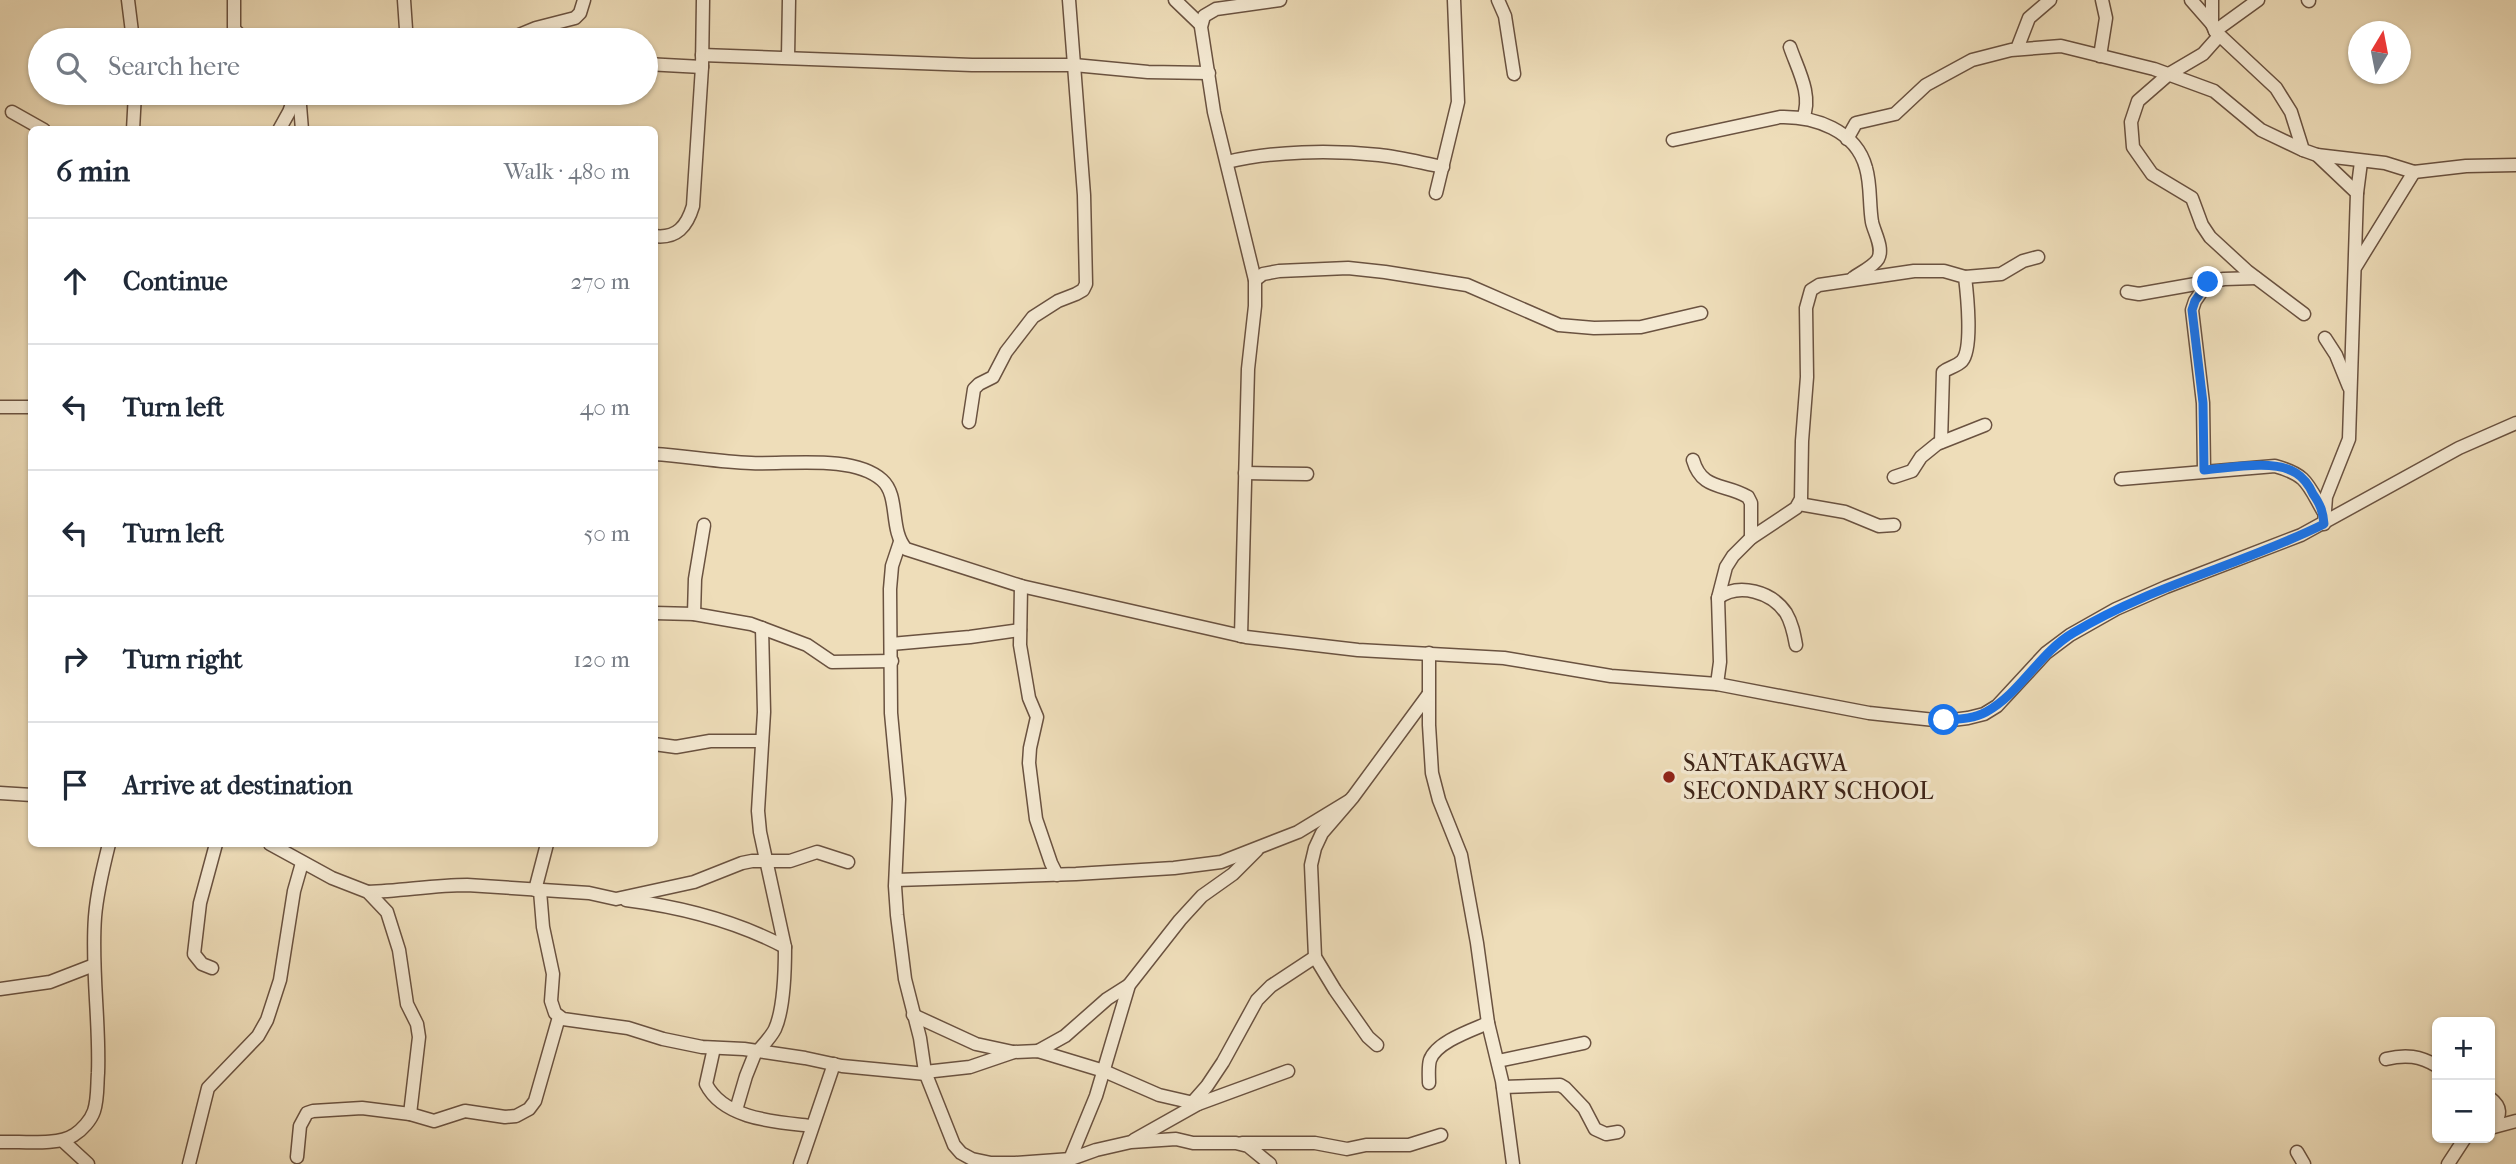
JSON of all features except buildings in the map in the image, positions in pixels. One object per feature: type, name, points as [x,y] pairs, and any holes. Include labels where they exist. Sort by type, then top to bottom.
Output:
[{"type":"street","points":[[128,0],[132,28]]},
{"type":"street","points":[[234,0],[234,28]]},
{"type":"street","points":[[404,0],[406,28]]},
{"type":"street","points":[[540,28],[575,18],[584,0]]},
{"type":"street","points":[[658,237],[663,238],[681,231],[690,216],[695,187],[703,0]]},
{"type":"street","points":[[788,57],[789,0]]},
{"type":"street","points":[[968,422],[974,389],[993,377],[1006,352],[1033,317],[1058,301],[1076,294],[1086,284],[1084,195],[1069,0]]},
{"type":"street","points":[[1175,0],[1201,25]]},
{"type":"street","points":[[1241,636],[1248,369],[1255,280],[1214,112],[1201,25],[1208,12],[1231,3],[1280,0]]},
{"type":"street","points":[[1436,193],[1458,102],[1454,0]]},
{"type":"street","points":[[1498,0],[1505,16],[1514,74]]},
{"type":"street","points":[[2017,49],[2029,18],[2050,0]]},
{"type":"street","points":[[2100,56],[2106,18],[2102,0]]},
{"type":"street","points":[[2191,0],[2215,30],[2276,88],[2291,112],[2303,150]]},
{"type":"street","points":[[2212,0],[2215,30]]},
{"type":"street","points":[[2258,0],[2215,30],[2203,54],[2169,74],[2138,101],[2133,112],[2131,135],[2133,147],[2152,174],[2192,198],[2202,225],[2210,237],[2256,278],[2304,314]]},
{"type":"street","points":[[1847,139],[1856,123],[1895,114],[1919,90],[1960,64],[2017,49],[2062,46],[2169,74],[2214,91],[2261,130],[2317,155],[2385,163],[2414,172],[2466,166],[2516,165]]},
{"type":"street","points":[[1790,47],[1803,80],[1806,112],[1803,118]]},
{"type":"street","points":[[658,63],[788,57],[972,65],[1074,65],[1148,72],[1209,73]]},
{"type":"street","points":[[133,126],[134,105]]},
{"type":"street","points":[[281,126],[292,105]]},
{"type":"street","points":[[299,105],[302,126]]},
{"type":"street","points":[[12,111],[37,126]]},
{"type":"street","points":[[1672,140],[1780,117],[1803,118],[1829,126],[1847,139],[1858,150],[1867,170],[1873,226],[1880,254],[1877,260],[1851,280]]},
{"type":"street","points":[[1227,162],[1252,156],[1343,153],[1380,155],[1443,167]]},
{"type":"street","points":[[2317,155],[2357,193]]},
{"type":"street","points":[[2324,517],[2332,482],[2347,447],[2357,193],[2361,162]]},
{"type":"street","points":[[2356,266],[2414,172]]},
{"type":"street","points":[[1717,684],[1720,662],[1718,598],[1726,567],[1732,556],[1751,538],[1799,504],[1807,377],[1806,308],[1811,290],[1819,285],[1933,270],[1965,276],[2001,274],[2023,261],[2038,257]]},
{"type":"street","points":[[1255,280],[1263,274],[1279,271],[1348,268],[1385,272],[1466,285],[1559,325],[1594,328],[1641,327],[1701,313]]},
{"type":"street","points":[[1941,442],[1943,372],[1961,362],[1966,355],[1968,338],[1965,276]]},
{"type":"street","points":[[2127,292],[2150,293],[2208,282],[2256,278]]},
{"type":"street","points":[[2204,470],[2203,403],[2192,310],[2208,282]]},
{"type":"street","points":[[2325,338],[2336,355],[2350,390]]},
{"type":"street","points":[[0,407],[28,407]]},
{"type":"street","points":[[658,454],[750,463],[814,461],[869,472],[879,477],[887,486],[900,542],[906,549],[1021,586],[1241,636],[1358,650],[1504,658],[1611,676],[1717,684],[1869,713],[1944,720],[1984,714],[1997,706],[2046,653],[2091,623],[2166,587],[2260,552],[2459,448],[2516,423]]},
{"type":"street","points":[[1894,477],[1912,471],[1921,457],[1941,442],[1985,425]]},
{"type":"street","points":[[1693,460],[1698,474],[1707,482],[1748,497],[1751,503],[1751,538]]},
{"type":"street","points":[[2121,479],[2275,466],[2290,469],[2303,478],[2324,517]]},
{"type":"street","points":[[1245,473],[1307,474]]},
{"type":"street","points":[[1799,504],[1845,512],[1879,526],[1894,525]]},
{"type":"street","points":[[694,614],[695,579],[704,525]]},
{"type":"street","points":[[900,542],[894,557],[891,578],[891,713],[899,799],[897,915],[913,1015],[926,1073],[962,1161],[1069,1161],[1097,1150],[1131,1142],[1175,1139],[1193,1143],[1315,1143],[1348,1149],[1366,1145],[1409,1145],[1441,1135]]},
{"type":"street","points":[[1021,586],[1023,668],[1029,698],[1037,717],[1029,763],[1036,819],[1057,875]]},
{"type":"street","points":[[1718,598],[1728,590],[1738,589],[1771,599],[1779,604],[1791,623],[1796,645]]},
{"type":"street","points":[[658,613],[694,614],[762,628],[807,645],[832,662],[892,661]]},
{"type":"street","points":[[736,1110],[757,1051],[768,1040],[778,1020],[785,965],[785,947],[758,811],[764,712],[762,628]]},
{"type":"street","points":[[891,644],[970,637],[1020,629]]},
{"type":"street","points":[[1429,653],[1432,773],[1439,800],[1461,855],[1488,1023],[1503,1087],[1513,1164]]},
{"type":"street","points":[[1377,1045],[1368,1037],[1315,957],[1311,881],[1313,856],[1322,833],[1428,695]]},
{"type":"street","points":[[658,745],[676,747],[710,741],[762,741]]},
{"type":"street","points":[[0,793],[28,795]]},
{"type":"street","points":[[896,880],[1057,875],[1221,862],[1298,832],[1349,801]]},
{"type":"street","points":[[0,1142],[63,1141],[86,1125],[94,1111],[97,1096],[98,1015],[94,965],[95,917],[100,879],[108,847]]},
{"type":"street","points":[[212,968],[202,964],[194,954],[200,903],[215,847]]},
{"type":"street","points":[[275,847],[302,863],[368,892],[380,903],[392,924],[407,1004],[417,1024],[419,1037],[410,1114]]},
{"type":"street","points":[[297,1157],[300,1126],[307,1114],[313,1111],[362,1108],[410,1114],[434,1121],[465,1111],[505,1117],[523,1113],[535,1101],[559,1017],[551,1001],[553,974],[537,891],[546,847]]},
{"type":"street","points":[[1038,1051],[1065,1036],[1107,999],[1129,985],[1202,896],[1233,874],[1259,848]]},
{"type":"street","points":[[616,899],[694,882],[742,863],[790,861],[817,852],[848,862]]},
{"type":"street","points":[[189,1164],[208,1088],[258,1036],[274,1001],[287,949],[296,883],[302,863]]},
{"type":"street","points":[[368,892],[449,885],[589,893],[673,906],[785,947]]},
{"type":"street","points":[[1195,1104],[1223,1062],[1257,1000],[1271,986],[1315,957]]},
{"type":"street","points":[[0,989],[50,982],[94,965]]},
{"type":"street","points":[[1069,1161],[1104,1071],[1129,985]]},
{"type":"street","points":[[913,1015],[976,1044],[1014,1052],[1038,1051],[1104,1071],[1158,1095],[1195,1104]]},
{"type":"street","points":[[559,1017],[575,1022],[628,1028],[682,1043],[714,1048],[757,1051],[834,1065],[926,1073],[970,1067],[1014,1052]]},
{"type":"street","points":[[1429,1083],[1429,1065],[1435,1051],[1455,1038],[1488,1023]]},
{"type":"street","points":[[1498,1061],[1584,1042]]},
{"type":"street","points":[[714,1048],[706,1084],[715,1095],[736,1110],[760,1118],[812,1126]]},
{"type":"street","points":[[2386,1059],[2418,1056],[2432,1063]]},
{"type":"street","points":[[800,1164],[834,1065]]},
{"type":"street","points":[[1131,1142],[1195,1104],[1289,1072]]},
{"type":"street","points":[[1503,1087],[1560,1085],[1584,1108],[1595,1129],[1606,1134],[1618,1132]]},
{"type":"street","points":[[2495,1104],[2500,1114],[2495,1123]]},
{"type":"street","points":[[2495,1127],[2516,1121]]},
{"type":"street","points":[[63,1141],[88,1164]]},
{"type":"street","points":[[1242,1143],[1270,1164]]},
{"type":"street","points":[[2448,1164],[2462,1143]]},
{"type":"street","points":[[2297,1152],[2304,1164]]},
{"type":"place","name":"SANTAKAGWA SECONDARY SCHOOL","points":[[1669,777]]},
{"type":"route","points":[[1944,720],[1984,714],[1997,706],[2046,653],[2070,635],[2116,609],[2324,524],[2323,511],[2308,484],[2290,469],[2275,466],[2204,470],[2203,403],[2192,310],[2208,282]]}]
